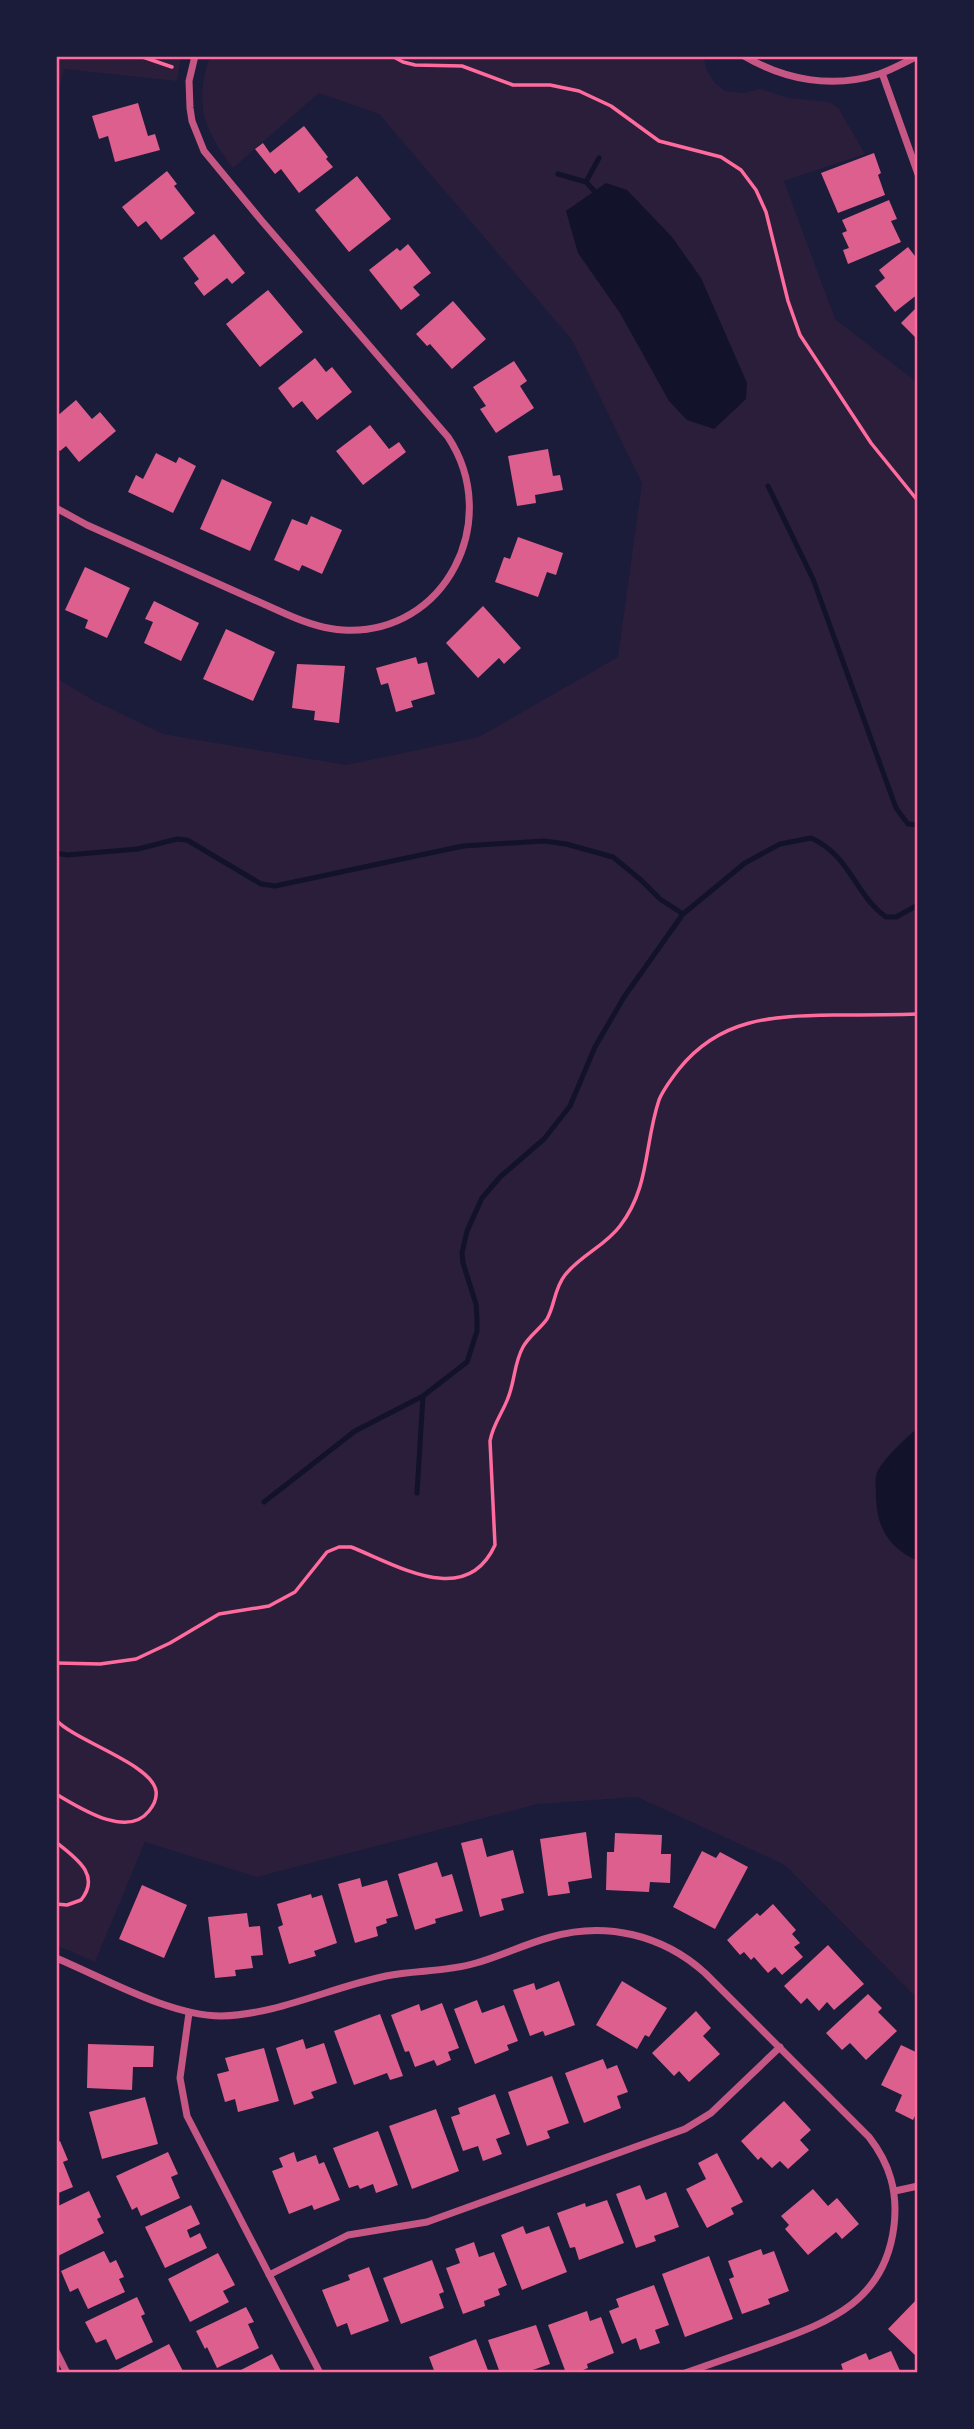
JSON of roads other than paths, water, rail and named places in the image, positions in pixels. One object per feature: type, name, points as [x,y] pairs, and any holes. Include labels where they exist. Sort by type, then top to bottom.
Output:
[{"type":"street","points":[[56,508],[87,525],[286,614],[317,626],[344,630],[389,623],[418,608],[436,594],[448,579],[465,543],[469,520],[468,488],[463,464],[448,437],[204,151],[192,121],[190,108],[189,81],[195,56]]},
{"type":"street","points":[[744,56],[784,76],[807,80],[855,80],[882,73],[918,56]]},
{"type":"street","points":[[882,73],[918,174]]},
{"type":"street","points":[[56,1958],[170,2007],[189,2013],[222,2016],[252,2013],[385,1976],[473,1964],[557,1935],[583,1931],[609,1930],[648,1938],[688,1958],[869,2137],[884,2159],[895,2191],[895,2214],[888,2253],[874,2282],[855,2302],[833,2318],[810,2329],[685,2373]]},
{"type":"street","points":[[189,2013],[180,2078],[184,2108],[320,2373]]},
{"type":"street","points":[[269,2275],[348,2235],[427,2222],[685,2129],[711,2113],[780,2047]]},
{"type":"street","points":[[895,2191],[918,2186]]},
{"type":"street","points":[[56,2351],[67,2373]]},
{"type":"waterway","points":[[598,195],[586,182],[599,158]]},
{"type":"waterway","points":[[558,174],[586,182]]},
{"type":"waterway","points":[[768,486],[813,579],[896,808],[908,824],[918,825]]},
{"type":"waterway","points":[[264,1502],[355,1431],[423,1396],[467,1362],[477,1331],[477,1319],[476,1304],[462,1253],[467,1231],[482,1198],[500,1177],[544,1139],[570,1106],[595,1047],[624,997],[683,914],[745,863],[780,844],[811,838],[835,855],[875,908],[886,917],[896,917],[918,905]]},
{"type":"waterway","points":[[56,853],[67,855],[138,849],[177,839],[187,840],[261,884],[275,886],[463,846],[544,841],[613,857],[660,899],[683,914]]},
{"type":"waterway","points":[[417,1493],[423,1396]]}]
